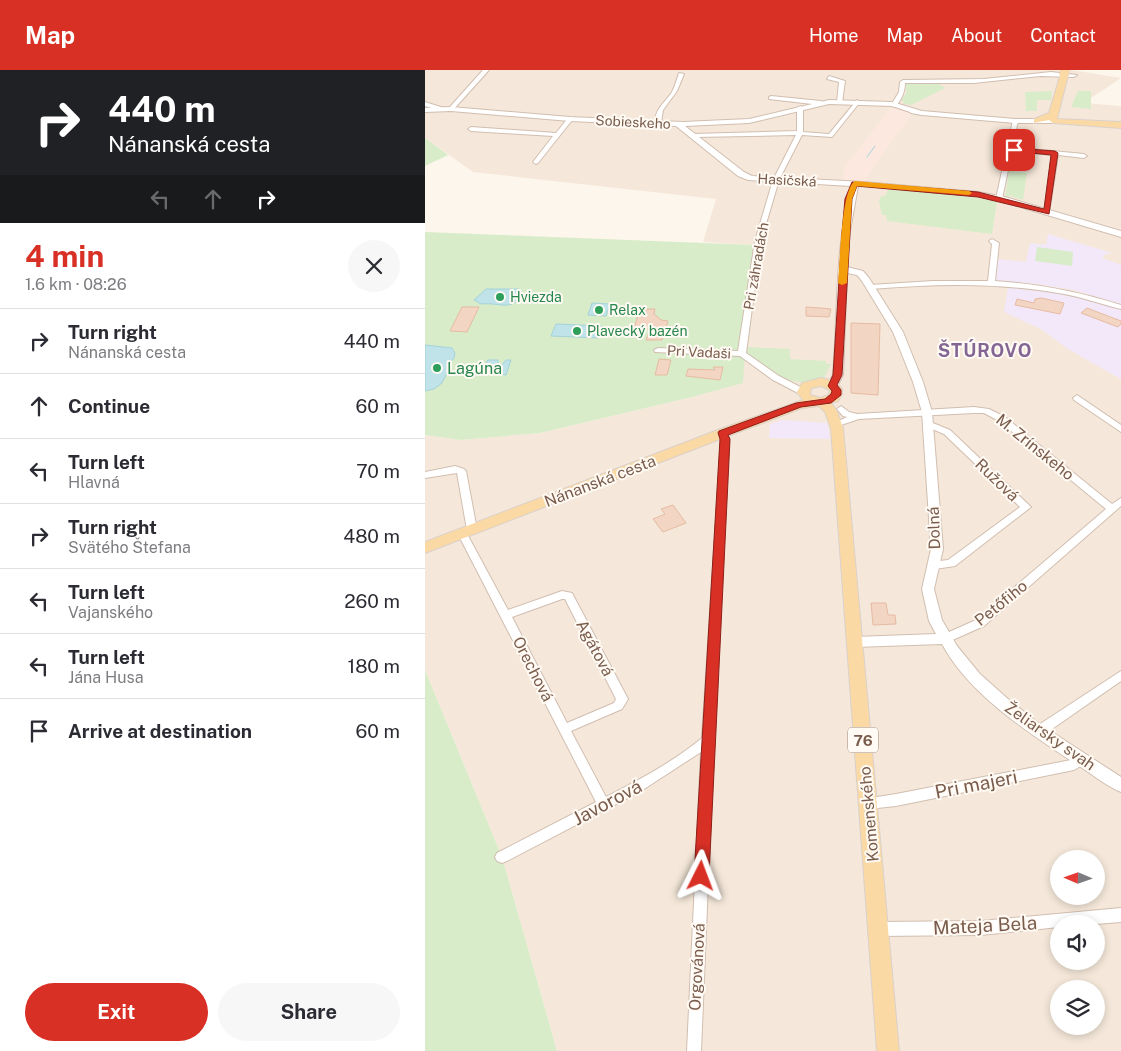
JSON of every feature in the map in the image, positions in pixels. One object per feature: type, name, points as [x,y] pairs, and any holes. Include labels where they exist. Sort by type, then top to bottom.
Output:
[{"type":"main road","points":[[1054,117],[1064,74]]},
{"type":"main road","points":[[1037,121],[1054,117],[1069,121],[1121,124]]},
{"type":"main road","points":[[794,407],[817,409],[824,402]]},
{"type":"main road","points":[[775,414],[794,407],[824,402]]},
{"type":"main road","points":[[775,414],[824,402]]},
{"type":"main road","name":"Komenského","points":[[824,402],[855,642],[888,1051]]},
{"type":"main road","name":"Nánanská cesta","points":[[425,548],[775,414]]},
{"type":"street","points":[[451,109],[486,70]]},
{"type":"street","points":[[894,105],[903,92],[903,82],[965,82],[1051,72],[1074,74]]},
{"type":"street","points":[[658,123],[658,116],[662,106],[675,90],[681,74]]},
{"type":"street","points":[[829,78],[842,81],[840,102]]},
{"type":"street","name":"Sobieskeho","points":[[771,98],[821,103],[857,102],[894,105],[913,112],[1037,121]]},
{"type":"street","points":[[695,135],[800,133],[830,136],[857,102]]},
{"type":"street","name":"Sobieskeho","points":[[425,110],[451,109],[570,119],[678,124],[749,121],[821,103]]},
{"type":"street","name":"Sobieskeho","points":[[425,104],[442,109]]},
{"type":"street","points":[[800,108],[800,133]]},
{"type":"street","points":[[536,162],[570,119]]},
{"type":"street","points":[[999,198],[1015,120]]},
{"type":"street","name":"Hasičská","points":[[678,124],[695,135],[744,176],[754,179],[845,183],[964,193],[999,198],[1121,234]]},
{"type":"street","points":[[471,129],[557,135]]},
{"type":"street","name":"Pri záhradách","points":[[741,354],[758,241],[776,180],[800,133]]},
{"type":"street","points":[[1010,149],[1085,156]]},
{"type":"street","points":[[1047,212],[1055,153]]},
{"type":"street","points":[[845,183],[849,199]]},
{"type":"street","points":[[824,402],[838,375],[843,269],[849,199],[855,184]]},
{"type":"street","points":[[991,283],[996,243],[992,241]]},
{"type":"street","name":"Dolná","points":[[843,269],[860,273],[890,318],[904,345],[918,382],[927,418],[937,549],[935,564],[927,587],[931,608],[944,639]]},
{"type":"street","points":[[869,287],[991,283],[1049,289],[1085,296],[1121,307]]},
{"type":"street","name":"Pri Vadaši","points":[[658,350],[741,354],[776,378],[824,402]]},
{"type":"street","points":[[1077,398],[1121,429]]},
{"type":"street","name":"M. Zrínskeho","points":[[824,402],[858,416],[927,418],[974,410],[995,415],[1112,509]]},
{"type":"street","name":"Ružová","points":[[927,418],[947,432],[1026,507],[951,563],[935,564]]},
{"type":"street","name":"Orgovánová","points":[[694,1051],[708,740],[725,439],[723,433]]},
{"type":"street","name":"Orechová","points":[[425,476],[455,469],[461,471],[467,532],[506,615],[603,804]]},
{"type":"street","name":"Petőfiho","points":[[855,642],[944,639],[980,623],[1121,501]]},
{"type":"street","name":"Agátová","points":[[506,615],[562,595],[567,596],[622,699],[618,706],[564,729]]},
{"type":"street","name":"Želiarsky svah","points":[[944,639],[976,678],[1003,704],[1038,732],[1121,785]]},
{"type":"street","points":[[1038,732],[1121,675]]},
{"type":"street","name":"Javorová","points":[[502,857],[637,787],[691,754],[708,740]]},
{"type":"street","name":"Pri majeri","points":[[868,803],[905,798],[1075,766],[1082,759]]},
{"type":"street","name":"Mateja Bela","points":[[878,929],[981,928],[1121,915]]},
{"type":"shaded area","points":[[425,70],[1072,70],[1121,78],[1084,103],[1121,106],[1121,1051],[557,1051],[502,857],[425,670],[425,435],[461,440],[540,433],[692,397],[745,347],[755,245],[703,242],[716,199],[473,172],[425,138]]},
{"type":"shaded area","points":[[892,106],[912,114],[873,167],[864,183],[842,182],[845,167]]},
{"type":"shaded area","points":[[1048,234],[1112,253],[1106,254],[1102,258],[1121,265],[1121,304],[1073,290],[1030,283],[995,281],[997,259],[1026,262],[1030,243],[1046,245]]},
{"type":"shaded area","points":[[1008,287],[1055,293],[1106,304],[1121,310],[1121,379],[1068,349],[1041,329],[1004,312]]},
{"type":"shaded area","points":[[782,420],[827,423],[830,439],[769,438],[770,424]]},
{"type":"green space","points":[[906,83],[939,84],[945,88],[911,105],[903,104],[904,101],[901,101],[906,93]]},
{"type":"green space","points":[[1052,91],[1051,100],[1037,100],[1037,111],[1026,111],[1025,92]]},
{"type":"green space","points":[[1078,91],[1091,91],[1091,109],[1071,107]]},
{"type":"green space","points":[[425,138],[448,155],[425,166]]},
{"type":"green space","points":[[1009,171],[1027,173],[1023,200],[1011,196],[1005,197]]},
{"type":"green space","points":[[889,188],[930,191],[997,201],[992,234],[887,221],[886,215],[882,215],[879,201],[881,196],[885,196]]},
{"type":"green space","points":[[425,232],[755,245],[761,247],[745,347],[790,349],[790,359],[826,361],[826,364],[831,364],[824,378],[801,382],[791,381],[773,372],[745,353],[743,383],[692,397],[540,433],[461,440],[425,435]]},
{"type":"green space","points":[[1037,247],[1073,252],[1072,266],[1035,261]]},
{"type":"green space","points":[[425,670],[502,857],[557,1051],[425,1051]]},
{"type":"water","name":"Hviezda","points":[[486,289],[519,289],[525,295],[509,305],[481,304],[474,300]]},
{"type":"water","name":"Relax","points":[[592,303],[610,304],[606,316],[588,315]]},
{"type":"water","name":"Plavecký bazén","points":[[556,324],[602,326],[598,338],[551,336]]},
{"type":"water","name":"Lagúna","points":[[425,345],[452,348],[455,353],[442,383],[434,389],[425,391]]},
{"type":"water","points":[[488,360],[498,360],[498,365],[502,365],[506,360],[511,360],[506,375],[480,372]]},
{"type":"building","points":[[1041,298],[1064,303],[1060,314],[1015,305],[1017,299],[1034,303],[1035,299]]},
{"type":"building","points":[[462,307],[479,307],[467,332],[450,331]]},
{"type":"building","points":[[806,307],[831,309],[829,317],[806,316]]},
{"type":"building","points":[[1087,308],[1121,321],[1121,324],[1118,327],[1081,313]]},
{"type":"building","points":[[640,309],[655,309],[654,314],[661,320],[668,321],[662,340],[646,340],[650,329],[634,328]]},
{"type":"building","points":[[851,323],[880,324],[878,395],[851,393]]},
{"type":"building","points":[[659,359],[671,360],[667,375],[655,375]]},
{"type":"building","points":[[713,367],[723,367],[720,380],[686,376],[688,369],[715,370]]},
{"type":"building","points":[[673,505],[686,523],[663,532],[653,519],[665,514],[661,509]]},
{"type":"building","points":[[871,603],[886,603],[888,615],[895,615],[896,624],[873,625]]},
{"type":"waterway","points":[[867,157],[875,146]]},
{"type":"slow traffic","points":[[842,283],[849,199],[855,184],[969,193]]},
{"type":"place","name":"Hviezda","points":[[500,297]]},
{"type":"place","name":"Relax","points":[[599,310]]},
{"type":"place","name":"Plavecký bazén","points":[[577,331]]},
{"type":"place","name":"Lagúna","points":[[437,368]]},
{"type":"district","name":"ŠTÚROVO","points":[[985,350]]},
{"type":"route","points":[[701,876],[725,439],[723,433],[799,405],[809,402],[828,401],[836,395],[836,390],[832,386],[838,375],[849,199],[855,184],[978,194],[1047,212],[1055,153],[1014,150]]}]
